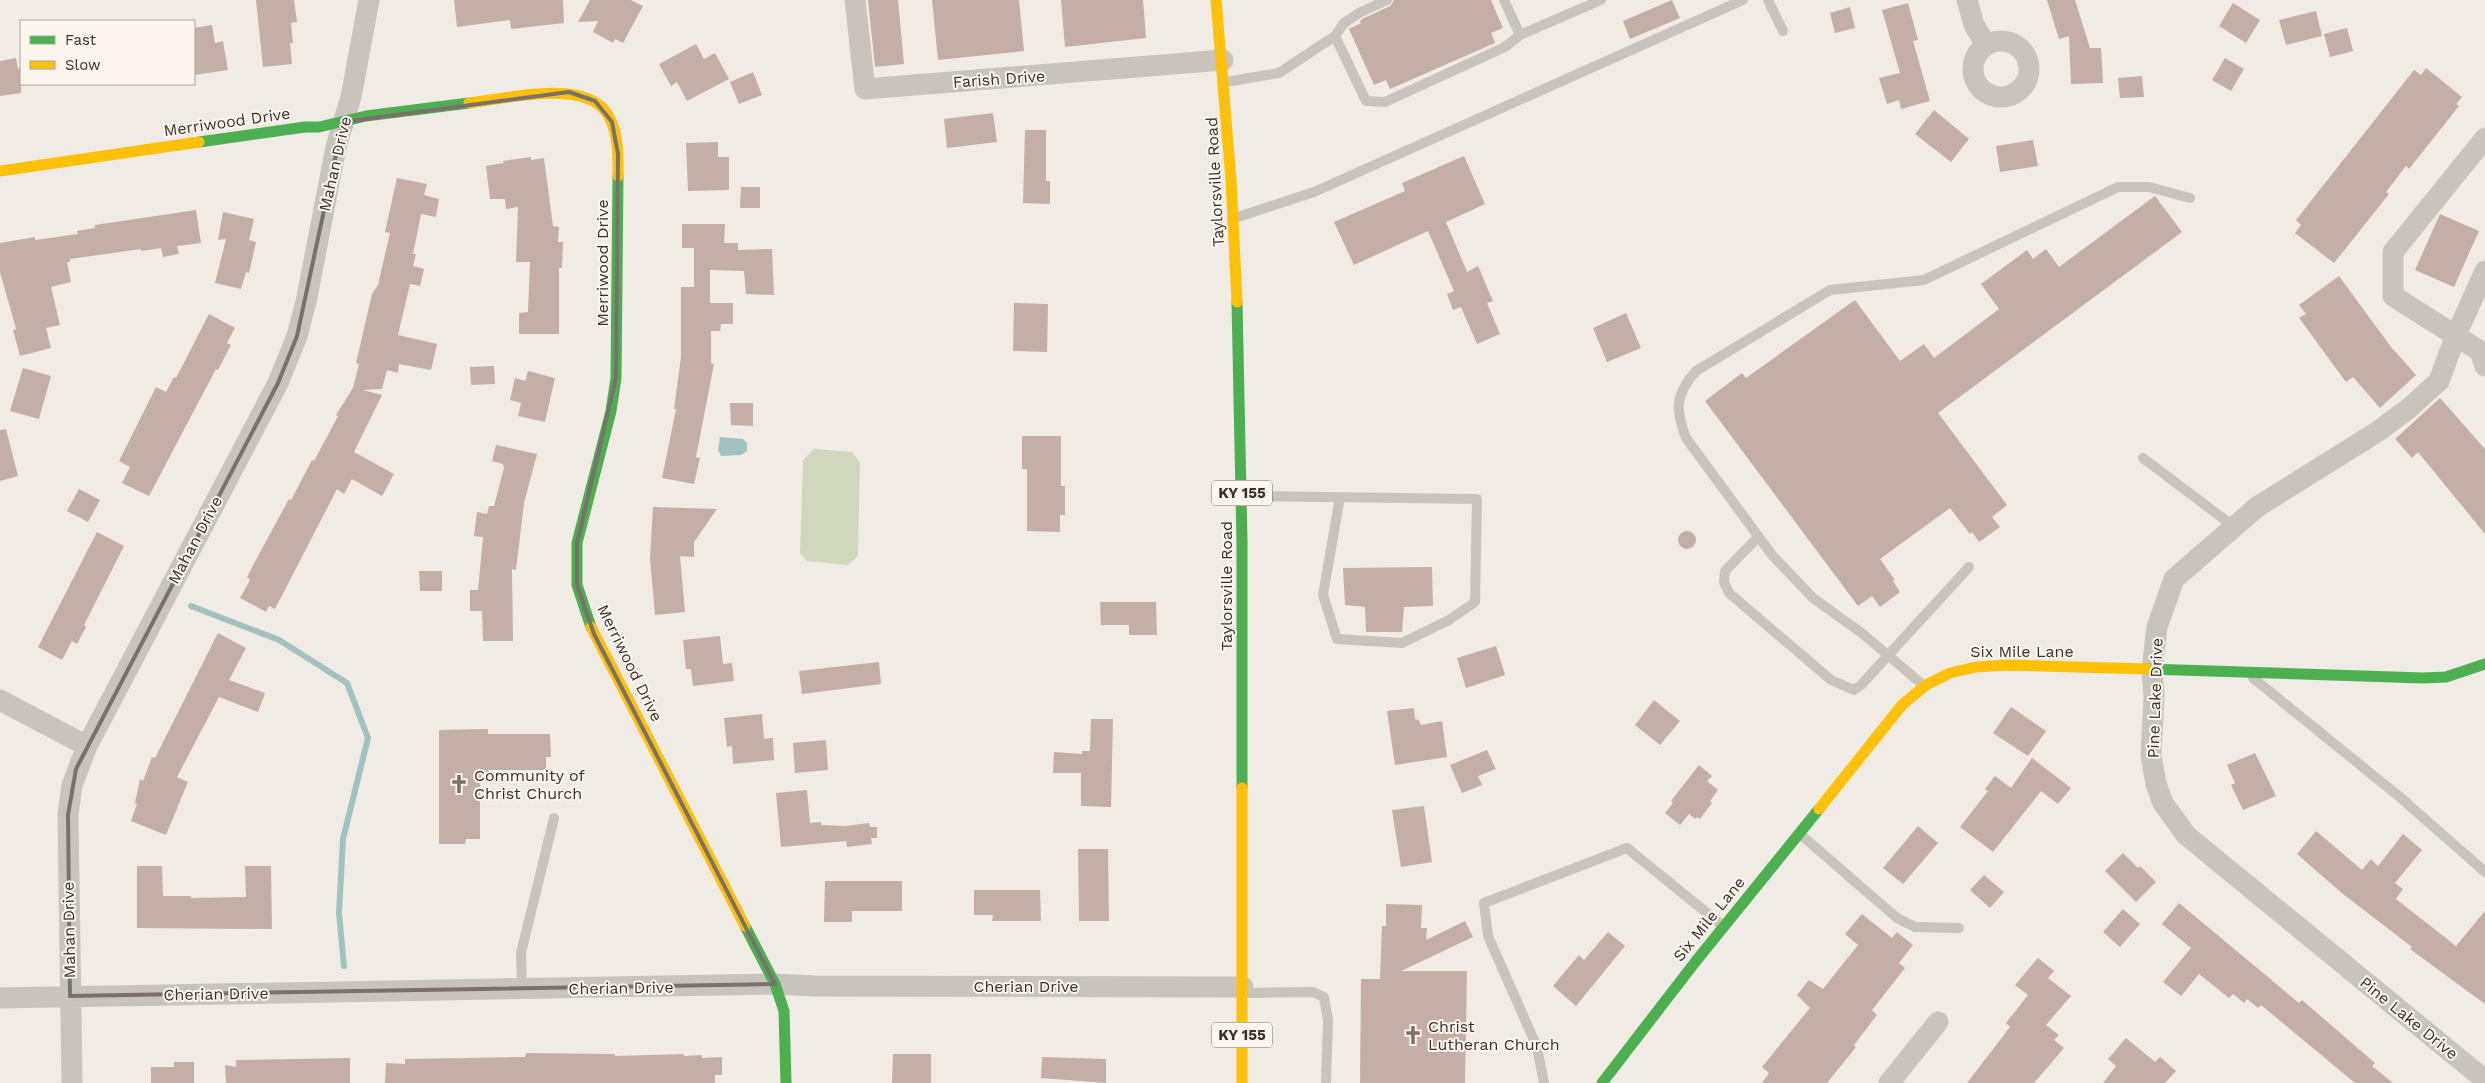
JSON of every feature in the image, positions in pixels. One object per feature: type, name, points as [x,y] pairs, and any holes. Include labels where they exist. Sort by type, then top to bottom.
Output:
[{"type":"street","name":"Mahan Drive","points":[[72,1083],[68,815],[72,785],[87,746],[278,382],[297,336],[343,122],[351,97],[369,0]]},
{"type":"street","name":"Farish Drive","points":[[855,0],[865,89],[1223,60]]},
{"type":"street","name":"Taylorsville Road","points":[[1216,0],[1225,82],[1239,329],[1242,496],[1242,1083]]},
{"type":"street","points":[[1967,0],[1974,25],[1986,44]]},
{"type":"street","name":"Merriwood Drive","points":[[0,171],[305,127],[320,127],[366,116],[569,92],[584,95],[595,101],[612,122],[618,154],[616,378],[611,411],[577,543],[577,585],[594,634],[775,984],[784,1011],[786,1083]]},
{"type":"street","points":[[2483,355],[2392,296],[2393,252],[2485,138]]},
{"type":"street","name":"Pine Lake Drive","points":[[2485,272],[2456,336],[2439,381],[2408,409],[2377,432],[2257,507],[2174,579],[2157,627],[2152,670],[2154,696],[2151,755],[2156,784],[2163,803],[2174,820],[2201,849],[2485,1080]]},
{"type":"street","name":"Six Mile Lane","points":[[1602,1083],[1724,926],[1902,705],[1924,686],[1945,673],[1976,665],[2423,678],[2446,677],[2485,664]]},
{"type":"street","points":[[0,700],[87,746]]},
{"type":"street","name":"Cherian Drive","points":[[0,998],[775,984],[1243,990]]},
{"type":"street","points":[[1889,1083],[1938,1022]]},
{"type":"lane","points":[[1225,82],[1279,73],[1335,36],[1344,23],[1351,18],[1387,0]]},
{"type":"lane","points":[[1504,0],[1520,35]]},
{"type":"lane","points":[[1335,36],[1366,101],[1384,102],[1505,48],[1520,35],[1601,0]]},
{"type":"lane","points":[[1234,218],[1314,192],[1743,0]]},
{"type":"lane","points":[[1768,0],[1783,31]]},
{"type":"lane","points":[[1924,686],[1863,634],[1813,598],[1758,538],[1683,432],[1678,418],[1683,386],[1696,370],[1830,290],[1924,280],[2118,188],[2148,187],[2190,198]]},
{"type":"lane","points":[[2143,458],[2233,526]]},
{"type":"lane","points":[[1242,496],[1340,497],[1477,500],[1475,602],[1450,620],[1402,643],[1337,639],[1323,595],[1334,541],[1340,497]]},
{"type":"lane","points":[[1758,538],[1725,571],[1724,582],[1730,593],[1831,680],[1854,690],[1861,685],[1969,567]]},
{"type":"lane","points":[[2247,673],[2401,798],[2485,872]]},
{"type":"lane","points":[[522,989],[521,953],[554,818]]},
{"type":"lane","points":[[1799,833],[1897,918],[1915,927],[1959,928]]},
{"type":"lane","points":[[1544,1083],[1537,1047],[1488,936],[1484,903],[1627,848],[1724,926]]},
{"type":"lane","points":[[1243,990],[1313,992],[1324,997],[1328,1020],[1326,1083]]},
{"type":"highlighted area","points":[[569,92],[595,101],[612,122],[618,154],[616,378],[577,543],[577,585],[594,634],[775,984],[70,996],[68,815],[76,769],[278,383],[297,336],[343,122]]},
{"type":"green space","points":[[814,449],[852,452],[860,462],[858,556],[848,565],[807,561],[800,553],[803,460]]},
{"type":"water","points":[[720,437],[743,439],[747,443],[747,451],[741,455],[721,456],[718,450]]},
{"type":"building","points":[[256,0],[294,0],[297,22],[291,23],[293,43],[290,43],[292,64],[263,67]]},
{"type":"building","points":[[454,0],[563,0],[564,23],[511,29],[510,20],[457,27]]},
{"type":"building","points":[[590,0],[631,0],[643,6],[623,43],[615,39],[613,43],[593,32],[598,21],[578,22]]},
{"type":"building","points":[[868,0],[898,0],[904,64],[875,67]]},
{"type":"building","points":[[932,0],[1019,0],[1024,51],[938,60]]},
{"type":"building","points":[[1061,0],[1143,0],[1146,38],[1065,47]]},
{"type":"building","points":[[1394,0],[1491,0],[1503,28],[1491,33],[1495,43],[1390,89],[1386,80],[1374,85],[1349,29],[1361,23],[1362,19],[1390,6]]},
{"type":"building","points":[[1672,0],[1680,18],[1630,39],[1623,21]]},
{"type":"building","points":[[2047,0],[2075,0],[2090,48],[2101,48],[2103,83],[2071,84],[2069,36],[2059,39]]},
{"type":"building","points":[[1908,3],[1918,40],[1913,41],[1930,101],[1901,109],[1899,100],[1887,104],[1879,78],[1900,73],[1882,10]]},
{"type":"building","points":[[2233,3],[2260,20],[2246,43],[2219,26]]},
{"type":"building","points":[[1850,7],[1855,28],[1835,33],[1830,13]]},
{"type":"building","points":[[2316,11],[2322,36],[2286,45],[2279,20]]},
{"type":"building","points":[[212,25],[215,43],[223,41],[228,70],[195,75],[195,28]]},
{"type":"building","points":[[2347,28],[2353,51],[2330,57],[2324,34]]},
{"type":"building","points":[[696,44],[704,59],[715,53],[729,79],[687,101],[677,82],[671,86],[659,64]]},
{"type":"building","points":[[16,58],[18,69],[20,68],[21,93],[0,96],[0,61]]},
{"type":"building","points":[[2225,58],[2244,69],[2231,91],[2212,80]]},
{"type":"building","points":[[2426,68],[2462,97],[2456,104],[2459,106],[2409,169],[2406,166],[2386,192],[2389,194],[2334,263],[2295,233],[2301,225],[2296,220],[2414,70],[2421,75]]},
{"type":"building","points":[[753,72],[762,95],[739,104],[730,82]]},
{"type":"building","points":[[2142,76],[2144,97],[2120,98],[2118,78]]},
{"type":"building","points":[[1934,110],[1969,139],[1951,162],[1915,134]]},
{"type":"building","points":[[993,113],[997,142],[947,148],[944,119]]},
{"type":"building","points":[[1025,130],[1046,130],[1046,181],[1050,181],[1050,204],[1023,203]]},
{"type":"building","points":[[2033,140],[2038,166],[2000,172],[1996,146]]},
{"type":"building","points":[[718,142],[718,157],[729,157],[729,190],[688,191],[686,143]]},
{"type":"building","points":[[1464,156],[1485,204],[1446,222],[1467,272],[1478,266],[1493,301],[1487,303],[1500,334],[1477,344],[1461,307],[1453,310],[1447,294],[1454,291],[1428,231],[1354,265],[1334,222],[1405,191],[1402,183]]},
{"type":"building","points":[[531,157],[531,160],[544,158],[553,226],[559,227],[558,242],[563,242],[562,268],[559,268],[559,334],[519,334],[519,313],[528,312],[530,262],[516,262],[518,207],[506,209],[505,199],[490,199],[486,166],[504,163],[503,161]]},
{"type":"building","points":[[397,178],[427,184],[424,195],[439,199],[436,217],[421,214],[413,254],[416,254],[413,266],[424,269],[420,286],[410,284],[398,335],[437,344],[431,370],[399,364],[398,373],[387,370],[382,389],[363,390],[382,395],[354,452],[394,474],[382,496],[352,479],[344,494],[337,489],[275,609],[269,606],[266,612],[240,598],[250,580],[247,577],[258,556],[289,499],[291,500],[312,460],[314,461],[338,416],[336,415],[353,388],[359,364],[356,363],[372,294],[378,285],[390,233],[385,232]]},
{"type":"building","points":[[741,187],[760,187],[760,208],[740,208]]},
{"type":"building","points":[[2155,196],[2182,232],[1938,413],[2007,505],[1992,517],[2000,527],[1979,542],[1972,532],[1970,534],[1950,508],[1880,559],[1895,580],[1893,581],[1900,592],[1880,607],[1872,596],[1858,606],[1705,401],[1742,373],[1746,378],[1855,300],[1900,361],[1924,344],[1934,358],[1999,309],[1981,284],[2027,250],[2033,259],[2046,249],[2059,267]]},
{"type":"building","points":[[196,210],[201,243],[177,246],[179,254],[163,257],[161,248],[70,259],[70,262],[67,262],[71,282],[51,287],[60,325],[46,328],[51,348],[20,356],[13,330],[16,329],[0,272],[0,243],[35,237],[35,240],[78,234],[77,231],[95,228],[95,225]]},
{"type":"building","points":[[223,212],[254,219],[249,240],[256,242],[249,273],[246,272],[241,289],[215,283],[226,239],[218,240]]},
{"type":"building","points":[[2440,214],[2479,231],[2454,287],[2415,270]]},
{"type":"building","points":[[682,224],[725,224],[724,243],[738,243],[738,250],[772,249],[774,295],[746,294],[744,271],[710,270],[710,303],[733,303],[733,324],[721,324],[720,331],[711,331],[711,363],[714,364],[696,457],[700,458],[694,484],[662,478],[676,409],[674,409],[681,357],[681,287],[694,287],[694,248],[682,248]]},
{"type":"building","points":[[2339,276],[2391,347],[2416,375],[2380,408],[2353,377],[2346,382],[2299,318],[2306,314],[2299,305]]},
{"type":"building","points":[[1014,303],[1048,304],[1047,352],[1013,351]]},
{"type":"building","points":[[1626,313],[1641,348],[1607,362],[1593,328]]},
{"type":"building","points":[[209,314],[235,328],[227,343],[231,345],[218,370],[216,369],[149,496],[122,483],[130,467],[119,461],[156,387],[166,392],[174,377],[176,378]]},
{"type":"building","points":[[494,366],[495,384],[471,385],[470,367]]},
{"type":"building","points":[[23,368],[51,376],[39,419],[10,411]]},
{"type":"building","points":[[528,371],[555,378],[545,422],[518,416],[521,403],[510,400],[515,378],[525,381]]},
{"type":"building","points":[[2440,398],[2485,449],[2485,534],[2418,452],[2412,458],[2395,439]]},
{"type":"building","points":[[730,403],[753,403],[753,426],[731,425]]},
{"type":"building","points":[[6,429],[18,476],[0,481],[0,430]]},
{"type":"building","points":[[1022,436],[1061,436],[1061,486],[1065,486],[1065,515],[1060,515],[1060,532],[1027,531],[1027,469],[1022,469]]},
{"type":"building","points":[[496,445],[537,454],[524,503],[516,570],[512,569],[513,641],[483,641],[482,611],[470,611],[470,590],[478,590],[483,537],[474,536],[477,512],[487,514],[489,506],[494,506],[504,468],[503,464],[492,461]]},
{"type":"building","points":[[79,489],[100,500],[88,522],[67,511]]},
{"type":"building","points":[[653,507],[717,509],[694,542],[694,557],[680,556],[685,612],[655,615],[650,559]]},
{"type":"building","points":[[1687,531],[1693,534],[1696,540],[1693,546],[1687,549],[1681,546],[1678,540],[1681,534]]},
{"type":"building","points":[[97,532],[124,546],[84,625],[86,627],[77,644],[72,641],[62,660],[38,647]]},
{"type":"building","points":[[1432,567],[1433,606],[1404,607],[1402,632],[1366,632],[1365,607],[1345,605],[1343,568]]},
{"type":"building","points":[[419,571],[442,571],[442,591],[420,591]]},
{"type":"building","points":[[1100,602],[1156,602],[1157,635],[1129,635],[1129,625],[1101,625]]},
{"type":"building","points":[[218,633],[246,648],[229,680],[265,693],[258,712],[219,697],[177,777],[188,782],[166,835],[131,821],[137,804],[135,803],[140,779],[143,781],[152,757],[155,758]]},
{"type":"building","points":[[720,636],[723,664],[732,663],[734,681],[693,686],[691,669],[686,669],[683,640]]},
{"type":"building","points":[[1496,646],[1505,675],[1466,688],[1457,658]]},
{"type":"building","points":[[879,662],[881,684],[802,694],[799,671]]},
{"type":"building","points":[[1654,700],[1680,721],[1660,745],[1635,725]]},
{"type":"building","points":[[2011,707],[2046,731],[2028,756],[1993,733]]},
{"type":"building","points":[[1414,708],[1415,719],[1419,720],[1421,725],[1442,721],[1447,757],[1395,765],[1387,711]]},
{"type":"building","points":[[762,714],[764,739],[773,738],[774,760],[733,764],[732,746],[727,747],[724,718]]},
{"type":"building","points":[[1091,719],[1113,719],[1111,807],[1081,806],[1081,773],[1053,773],[1054,752],[1082,754],[1082,751],[1090,751]]},
{"type":"building","name":"Community of Christ Church","points":[[488,729],[488,734],[550,734],[551,757],[546,757],[546,770],[488,770],[489,779],[480,779],[480,839],[466,839],[465,844],[439,844],[439,730]]},
{"type":"building","points":[[826,740],[828,770],[795,773],[793,743]]},
{"type":"building","points":[[1487,750],[1496,769],[1478,776],[1482,785],[1462,793],[1450,765]]},
{"type":"building","points":[[2255,753],[2276,796],[2243,810],[2231,785],[2235,783],[2227,765]]},
{"type":"building","points":[[2032,758],[2071,788],[2058,804],[2041,791],[1993,852],[1960,827],[1988,791],[1985,789],[1995,776],[2011,788]]},
{"type":"building","points":[[1699,765],[1712,776],[1707,781],[1718,790],[1710,801],[1712,803],[1700,819],[1697,817],[1695,819],[1689,814],[1680,825],[1665,813],[1673,803],[1671,801]]},
{"type":"building","points":[[807,790],[810,823],[821,822],[821,825],[846,826],[869,823],[870,827],[877,827],[877,838],[871,838],[872,844],[847,847],[846,841],[781,847],[776,793]]},
{"type":"building","points":[[1424,806],[1432,862],[1401,867],[1392,810]]},
{"type":"building","points":[[1918,826],[1938,843],[1903,884],[1883,868]]},
{"type":"building","points":[[2316,831],[2362,870],[2371,859],[2378,866],[2403,834],[2422,850],[2395,883],[2403,889],[2396,899],[2456,946],[2485,911],[2485,1004],[2410,949],[2412,947],[2343,894],[2297,854]]},
{"type":"building","points":[[1078,849],[1108,849],[1109,921],[1079,921]]},
{"type":"building","points":[[2123,853],[2156,882],[2136,902],[2105,871]]},
{"type":"building","points":[[137,866],[162,866],[163,896],[191,896],[191,898],[246,897],[245,866],[271,866],[272,929],[137,928]]},
{"type":"building","points":[[1984,875],[2004,892],[1990,908],[1970,890]]},
{"type":"building","points":[[825,881],[902,881],[902,911],[852,911],[852,922],[824,922]]},
{"type":"building","points":[[974,890],[1040,890],[1041,921],[992,921],[993,915],[974,915]]},
{"type":"building","points":[[2179,903],[2299,1003],[2302,1000],[2375,1063],[2372,1066],[2393,1083],[2355,1083],[2261,1005],[2258,1008],[2247,999],[2244,1003],[2233,994],[2229,998],[2199,974],[2181,996],[2163,982],[2191,948],[2162,924]]},
{"type":"building","name":"Christ Lutheran Church","points":[[1386,904],[1422,905],[1421,928],[1427,928],[1426,940],[1465,921],[1473,937],[1401,971],[1467,971],[1465,1083],[1360,1083],[1361,979],[1380,979],[1382,926],[1386,926]]},
{"type":"building","points":[[2123,909],[2140,924],[2120,947],[2103,932]]},
{"type":"building","points":[[1862,914],[1892,938],[1897,932],[1913,945],[1899,963],[1905,968],[1872,1010],[1877,1015],[1854,1045],[1856,1047],[1827,1083],[1762,1083],[1769,1073],[1762,1067],[1810,1008],[1797,995],[1809,980],[1823,989],[1858,945],[1845,934]]},
{"type":"building","points":[[1608,932],[1625,946],[1576,1006],[1553,986],[1579,955],[1584,960]]},
{"type":"building","points":[[2038,958],[2054,971],[2048,978],[2071,996],[2046,1025],[2059,1035],[2054,1040],[2064,1048],[2034,1083],[1967,1083],[2010,1027],[2006,1023],[2028,995],[2015,985]]},
{"type":"building","points":[[2126,1038],[2155,1062],[2160,1057],[2176,1071],[2165,1083],[2103,1083],[2116,1066],[2108,1059]]},
{"type":"building","points":[[526,1053],[615,1054],[615,1056],[684,1054],[684,1056],[702,1055],[702,1058],[722,1057],[722,1075],[715,1075],[715,1083],[385,1083],[386,1063],[405,1064],[405,1059],[525,1057]]},
{"type":"building","points":[[893,1054],[931,1054],[931,1083],[892,1083]]},
{"type":"building","points":[[1042,1057],[1106,1059],[1106,1083],[1041,1078]]},
{"type":"building","points":[[350,1058],[350,1083],[226,1083],[225,1065],[236,1067],[236,1060]]},
{"type":"building","points":[[174,1062],[194,1062],[194,1083],[151,1083],[151,1067],[174,1067]]},
{"type":"waterway","points":[[191,606],[279,640],[347,683],[368,738],[343,839],[339,913],[344,966]]},
{"type":"traffic: fast","points":[[199,142],[305,127],[319,127],[366,116],[469,103]]},
{"type":"traffic: fast","points":[[591,627],[577,585],[577,543],[611,411],[616,378],[618,176]]},
{"type":"traffic: fast","points":[[1237,302],[1242,543],[1242,788]]},
{"type":"traffic: fast","points":[[2148,669],[2423,678],[2446,677],[2485,664]]},
{"type":"traffic: fast","points":[[1602,1083],[1696,961],[1819,809]]},
{"type":"traffic: fast","points":[[745,926],[775,984],[784,1011],[786,1083]]},
{"type":"traffic: slow","points":[[1216,0],[1231,180],[1237,302]]},
{"type":"traffic: slow","points":[[469,103],[521,95],[542,94],[579,96],[595,102],[606,112],[616,135],[618,176]]},
{"type":"traffic: slow","points":[[0,171],[199,142]]},
{"type":"traffic: slow","points":[[591,627],[745,926]]},
{"type":"traffic: slow","points":[[1819,809],[1902,705],[1926,685],[1950,673],[1976,667],[2007,665],[2148,669]]},
{"type":"traffic: slow","points":[[1242,788],[1242,1083]]},
{"type":"place","name":"Community of Christ Church","points":[[459,784]]},
{"type":"place","name":"Christ Lutheran Church","points":[[1413,1035]]}]
